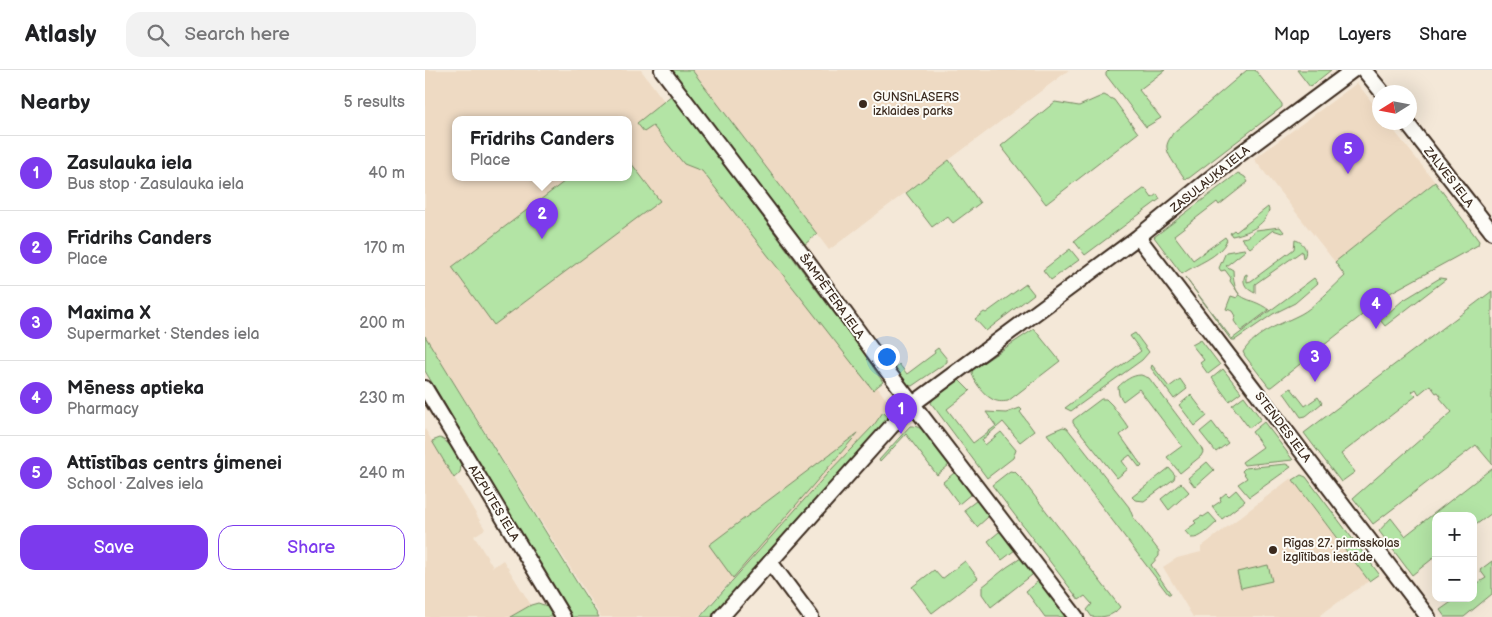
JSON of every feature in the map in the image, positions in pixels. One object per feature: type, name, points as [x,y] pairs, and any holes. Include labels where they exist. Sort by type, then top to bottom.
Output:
[{"type":"street","name":"ŠAMPĒTERA IELA","points":[[662,70],[1076,617]]},
{"type":"street","name":"ZASULAUKA IELA","points":[[721,617],[913,404],[1138,237],[1240,154],[1353,70]]},
{"type":"street","points":[[1364,70],[1376,85]]},
{"type":"street","name":"ZALVES IELA","points":[[1412,130],[1492,232]]},
{"type":"street","name":"STENDES IELA","points":[[1138,237],[1428,617]]},
{"type":"street","name":"AIZPUTES IELA","points":[[425,388],[563,617]]},
{"type":"street","points":[[770,562],[811,617]]},
{"type":"shaded area","points":[[425,70],[641,70],[889,403],[875,424],[698,617],[601,617],[425,336]]},
{"type":"shaded area","points":[[692,70],[1069,70],[829,250]]},
{"type":"shaded area","points":[[1357,83],[1372,102],[1372,130],[1394,130],[1435,182],[1335,262],[1254,159]]},
{"type":"shaded area","points":[[425,429],[485,529],[474,536],[493,567],[503,560],[531,605],[510,617],[425,617]]},
{"type":"shaded area","name":"Rīgas 27. pirmsskolas izglītības iestāde","points":[[1291,478],[1369,581],[1320,615],[1321,617],[1193,617],[1163,567],[1177,558],[1201,552],[1201,547]]},
{"type":"green space","points":[[671,70],[692,70],[817,234],[804,245]]},
{"type":"green space","points":[[1109,70],[1165,70],[1139,90],[1161,118],[1146,127],[1106,75]]},
{"type":"green space","points":[[1247,70],[1255,70],[1282,104],[1282,107],[1189,178],[1185,179],[1168,151],[1167,144],[1170,138],[1173,133]]},
{"type":"green space","points":[[1297,70],[1331,70],[1310,87]]},
{"type":"green space","points":[[672,95],[862,351],[883,382],[873,390],[702,171],[684,164],[653,126],[644,132],[637,123]]},
{"type":"green space","points":[[1104,95],[1114,100],[1138,133],[1046,204],[1001,146],[1055,102],[1079,106]]},
{"type":"green space","points":[[949,160],[980,203],[953,223],[947,216],[932,227],[906,193]]},
{"type":"green space","points":[[632,164],[660,201],[494,325],[452,267],[565,181],[632,181]]},
{"type":"green space","points":[[1238,173],[1245,177],[1248,182],[1219,205],[1217,202],[1174,235],[1193,260],[1225,237],[1227,240],[1213,256],[1182,274],[1154,237]]},
{"type":"green space","points":[[1435,182],[1479,241],[1478,245],[1390,293],[1269,387],[1243,352],[1262,334],[1301,314],[1317,302],[1345,276],[1335,262]]},
{"type":"green space","points":[[1145,188],[1152,198],[1157,194],[1160,199],[1085,255],[1074,241]]},
{"type":"green space","points":[[1268,207],[1267,216],[1255,228],[1232,236],[1230,233],[1234,230],[1236,232]]},
{"type":"green space","points":[[1280,227],[1284,232],[1273,230],[1250,248],[1241,238],[1248,237],[1256,230]]},
{"type":"green space","points":[[1295,240],[1305,247],[1306,253],[1303,259],[1302,251],[1255,284],[1255,293],[1248,288],[1244,281],[1245,275],[1247,274],[1247,282],[1251,281],[1294,249]]},
{"type":"green space","points":[[1070,249],[1079,260],[1051,280],[1043,270]]},
{"type":"green space","points":[[1246,250],[1226,266],[1233,270],[1236,289],[1239,294],[1230,281],[1231,278],[1225,270],[1221,271],[1219,268],[1226,252]]},
{"type":"green space","points":[[1185,277],[1232,339],[1314,278],[1318,283],[1295,303],[1273,314],[1235,340],[1231,340]]},
{"type":"green space","points":[[1440,278],[1446,279],[1385,326],[1380,320],[1402,301]]},
{"type":"green space","points":[[1026,284],[1034,294],[986,331],[975,319],[984,312],[986,313]]},
{"type":"green space","points":[[1492,291],[1492,464],[1476,445],[1373,524],[1353,498],[1452,412],[1440,398],[1441,396],[1438,392],[1436,393],[1430,385],[1419,394],[1416,389],[1412,392],[1416,396],[1341,454],[1355,472],[1341,482],[1304,433]]},
{"type":"green space","points":[[1239,294],[1243,298],[1269,310],[1241,331],[1234,321],[1236,316],[1233,311],[1226,309],[1231,296],[1237,298]]},
{"type":"green space","points":[[1034,329],[1060,361],[1008,401],[1000,402],[992,399],[979,386],[972,374],[972,370]]},
{"type":"green space","points":[[1135,333],[1149,352],[1142,360],[1071,411],[1065,408],[1141,351],[1130,336]]},
{"type":"green space","points":[[425,336],[599,617],[572,617],[425,371]]},
{"type":"green space","points":[[1201,340],[1220,365],[1208,374],[1200,363],[1204,360],[1192,345]]},
{"type":"green space","points":[[938,348],[947,359],[947,362],[912,386],[906,385],[895,369],[899,364],[907,374],[935,353],[934,351]]},
{"type":"green space","points":[[1152,365],[1169,387],[1180,379],[1187,389],[1174,399],[1151,368]]},
{"type":"green space","points":[[1223,369],[1241,392],[1229,401],[1212,378]]},
{"type":"green space","points":[[1141,375],[1149,378],[1203,452],[1201,456],[1180,473],[1167,457],[1182,446],[1139,389],[1123,401],[1119,395],[1118,387],[1120,385],[1131,377]]},
{"type":"green space","points":[[958,379],[970,391],[947,409],[973,443],[996,426],[986,412],[1006,413],[1020,408],[1022,410],[1020,412],[1034,431],[1020,442],[1003,422],[982,440],[985,445],[1001,432],[1016,450],[1013,458],[987,478],[931,403],[933,399]]},
{"type":"green space","points":[[1291,388],[1305,406],[1318,397],[1322,403],[1306,416],[1301,417],[1284,393]]},
{"type":"green space","points":[[1191,395],[1207,416],[1195,426],[1179,405]]},
{"type":"green space","points":[[1244,396],[1261,419],[1249,428],[1232,405]]},
{"type":"green space","points":[[1101,399],[1106,399],[1112,405],[1129,428],[1120,435],[1142,466],[1140,468],[1130,455],[1122,461],[1128,469],[1117,478],[1073,423],[1073,420]]},
{"type":"green space","points":[[883,412],[888,417],[881,428],[711,617],[700,617],[828,473],[874,425]]},
{"type":"green space","points":[[1212,422],[1228,443],[1216,452],[1200,432]]},
{"type":"green space","points":[[1264,422],[1293,460],[1244,465],[1242,462],[1263,447],[1252,432]]},
{"type":"green space","points":[[910,426],[922,429],[937,445],[949,463],[937,475],[906,434],[880,462],[879,460]]},
{"type":"green space","points":[[1063,427],[1067,428],[1129,507],[1133,517],[1159,551],[1159,556],[1151,565],[1171,594],[1168,594],[1047,434]]},
{"type":"green space","points":[[858,433],[733,578],[709,545]]},
{"type":"green space","points":[[440,438],[452,447],[460,462],[460,472],[454,478],[432,441]]},
{"type":"green space","points":[[1207,462],[1214,470],[1195,487],[1188,478]]},
{"type":"green space","points":[[1286,464],[1291,467],[1249,497],[1238,484],[1247,478],[1242,471],[1245,468]]},
{"type":"green space","points":[[1169,468],[1175,475],[1174,479],[1144,501],[1135,500],[1132,497]]},
{"type":"green space","points":[[1492,468],[1492,513],[1477,524],[1477,512],[1436,512]]},
{"type":"green space","points":[[1010,471],[1015,472],[1020,477],[1120,607],[1114,613],[1092,617],[1087,610],[1092,604],[1085,596],[1079,600],[992,485]]},
{"type":"green space","points":[[954,473],[957,474],[971,492],[959,504],[943,482]]},
{"type":"green space","points":[[1301,475],[1306,477],[1379,574],[1369,581],[1293,480]]},
{"type":"green space","points":[[1181,483],[1189,492],[1169,510],[1161,499]]},
{"type":"green space","points":[[1236,490],[1245,501],[1222,519],[1212,507],[1221,501],[1220,498],[1226,493],[1229,496]]},
{"type":"green space","points":[[976,501],[989,515],[977,527],[964,510]]},
{"type":"green space","points":[[1209,513],[1217,522],[1202,535],[1191,538],[1185,531],[1196,523],[1194,521]]},
{"type":"green space","points":[[1432,515],[1432,559],[1412,575],[1379,531],[1391,518],[1405,536]]},
{"type":"green space","points":[[999,532],[1015,550],[1002,560],[988,541]]},
{"type":"green space","points":[[1021,558],[1033,573],[1032,575],[991,607],[982,594],[982,587]]},
{"type":"green space","points":[[965,561],[978,578],[932,613],[912,587],[934,570],[942,579]]},
{"type":"green space","points":[[1492,561],[1492,594],[1464,617],[1445,617],[1440,610],[1451,602],[1477,602],[1477,584],[1486,578],[1480,570]]},
{"type":"green space","points":[[1268,565],[1272,581],[1241,588],[1237,572]]},
{"type":"green space","points":[[1039,582],[1066,617],[1045,617],[1026,591]]},
{"type":"green space","points":[[538,603],[547,606],[553,617],[510,617],[531,605]]},
{"type":"place","name":"GUNSnLASERS izklaides parks","points":[[863,104]]},
{"type":"place","name":"Attīstības centrs ģimenei","points":[[1348,174]]},
{"type":"place","name":"Frīdrihs Canders","points":[[542,239]]},
{"type":"place","name":"Mēness aptieka","points":[[1376,329]]},
{"type":"place","name":"Maxima X","points":[[1315,382]]},
{"type":"place","name":"Zasulauka iela","points":[[901,434]]},
{"type":"place","name":"Rīgas 27. pirmsskolas izglītības iestāde","points":[[1273,550]]}]
